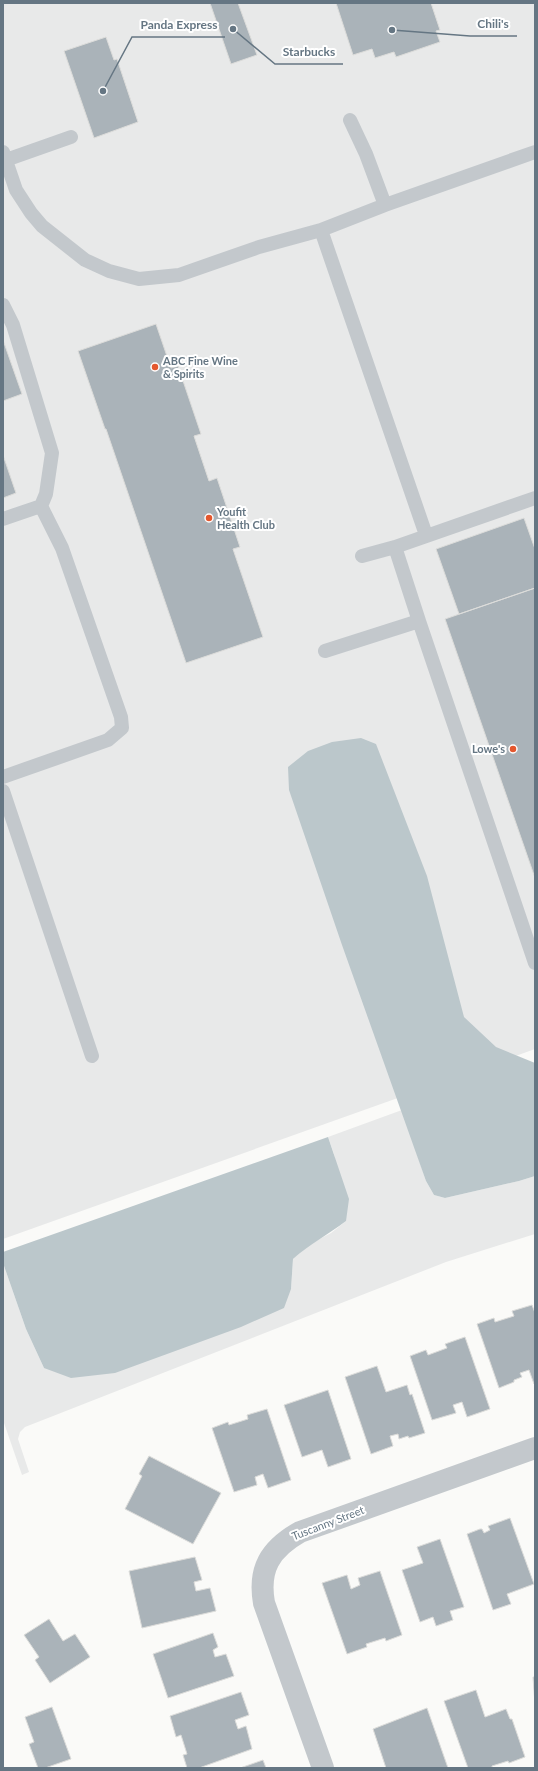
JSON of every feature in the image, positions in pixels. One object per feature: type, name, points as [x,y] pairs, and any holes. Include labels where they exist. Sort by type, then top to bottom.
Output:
[{"type":"street","name":"Tuscanny Street","points":[[322,1768],[264,1603],[262,1588],[263,1575],[267,1563],[275,1550],[287,1539],[300,1532],[535,1448]]},
{"type":"lane","points":[[350,120],[366,154],[385,205]]},
{"type":"lane","points":[[71,137],[4,158],[16,190],[31,213],[42,226],[85,260],[108,271],[129,277],[147,278],[179,275],[259,248],[322,230],[385,205],[535,152]]},
{"type":"lane","points":[[322,230],[426,535]]},
{"type":"lane","points":[[3,305],[13,325],[52,453],[46,494],[41,506],[3,520]]},
{"type":"lane","points":[[362,556],[395,547],[535,498]]},
{"type":"lane","points":[[3,777],[108,740],[122,728],[121,717],[62,548],[41,506]]},
{"type":"lane","points":[[395,547],[535,963]]},
{"type":"lane","points":[[325,651],[419,621]]},
{"type":"lane","points":[[3,791],[92,1056]]},
{"type":"shaded area","points":[[3,3],[535,3],[535,1049],[3,1239]]},
{"type":"shaded area","points":[[361,738],[376,744],[427,876],[464,1017],[496,1047],[535,1063],[535,1176],[445,1198],[434,1195],[426,1181],[342,945],[289,790],[288,767],[308,751],[332,742]]},
{"type":"shaded area","points":[[402,1110],[426,1181],[434,1195],[445,1198],[535,1176],[535,1234],[446,1262],[25,1427],[20,1432],[18,1439],[29,1472],[22,1475],[3,1420],[3,1263],[26,1329],[44,1368],[291,1289],[293,1259],[310,1244],[331,1233],[346,1221],[334,1154],[328,1137]]},
{"type":"shaded area","points":[[328,1137],[349,1199],[346,1221],[293,1259],[291,1289],[284,1308],[241,1327],[115,1373],[71,1378],[44,1368],[26,1329],[3,1263],[3,1252]]},
{"type":"building","points":[[210,3],[238,3],[257,55],[231,64]]},
{"type":"building","points":[[336,3],[431,3],[440,30],[436,31],[440,42],[396,57],[394,52],[375,58],[372,49],[353,55]]},
{"type":"building","points":[[106,37],[114,60],[117,59],[138,122],[94,138],[64,51]]},
{"type":"building","points":[[156,324],[171,368],[178,366],[201,434],[194,436],[209,481],[217,478],[240,547],[233,549],[263,637],[186,663],[78,351]]},
{"type":"building","points":[[3,340],[22,394],[3,401]]},
{"type":"building","points":[[3,455],[16,493],[3,498]]},
{"type":"building","points":[[524,518],[535,549],[535,588],[459,614],[436,549]]},
{"type":"building","name":"Lowe's","points":[[535,588],[535,878],[445,619]]},
{"type":"building","points":[[532,1305],[535,1313],[535,1383],[534,1384],[529,1370],[520,1373],[522,1377],[514,1380],[514,1382],[499,1388],[477,1324],[494,1318],[495,1322],[514,1316],[512,1311]]},
{"type":"building","points":[[465,1337],[490,1409],[467,1417],[462,1402],[453,1405],[456,1413],[432,1420],[410,1356],[426,1350],[428,1355],[447,1348],[445,1344]]},
{"type":"building","points":[[377,1366],[386,1392],[407,1385],[410,1395],[412,1394],[425,1433],[409,1438],[408,1436],[399,1439],[398,1434],[390,1436],[393,1446],[371,1454],[345,1377]]},
{"type":"building","points":[[328,1390],[351,1459],[328,1467],[322,1450],[302,1457],[284,1405]]},
{"type":"building","points":[[267,1409],[291,1480],[268,1488],[263,1474],[255,1477],[257,1485],[234,1492],[212,1428],[228,1422],[229,1425],[248,1419],[247,1415]]},
{"type":"building","points":[[149,1456],[221,1493],[193,1544],[125,1509],[142,1476],[139,1474]]},
{"type":"building","points":[[510,1518],[534,1584],[507,1594],[511,1604],[493,1610],[467,1534],[480,1529],[482,1529],[484,1533],[490,1530],[488,1526]]},
{"type":"building","points":[[440,1539],[464,1607],[450,1611],[453,1620],[436,1626],[433,1617],[420,1622],[402,1570],[423,1563],[417,1547]]},
{"type":"building","points":[[195,1557],[202,1580],[194,1582],[196,1591],[210,1588],[216,1611],[142,1628],[129,1571]]},
{"type":"building","points":[[380,1571],[402,1635],[386,1641],[385,1638],[366,1644],[367,1647],[347,1654],[322,1583],[347,1575],[351,1589],[360,1585],[358,1578]]},
{"type":"building","points":[[49,1619],[63,1641],[75,1634],[90,1657],[50,1683],[35,1660],[39,1657],[24,1635]]},
{"type":"building","points":[[213,1633],[218,1647],[213,1650],[215,1657],[226,1654],[234,1676],[168,1698],[153,1654]]},
{"type":"building","points":[[533,1677],[535,1677],[535,1704]]},
{"type":"building","points":[[476,1690],[485,1717],[506,1709],[510,1719],[512,1719],[525,1757],[509,1763],[508,1761],[492,1766],[492,1768],[468,1768],[444,1701]]},
{"type":"building","points":[[241,1692],[249,1715],[235,1720],[238,1729],[246,1726],[252,1749],[199,1768],[187,1768],[183,1755],[187,1754],[181,1735],[176,1737],[170,1716]]},
{"type":"building","points":[[52,1707],[71,1759],[45,1768],[38,1768],[29,1744],[34,1742],[25,1717]]},
{"type":"building","points":[[427,1708],[448,1768],[386,1768],[373,1729]]},
{"type":"building","points":[[263,1760],[266,1768],[240,1768]]},
{"type":"place","name":"Starbucks","points":[[233,29]]},
{"type":"place","name":"Chili's","points":[[392,30]]},
{"type":"place","name":"Panda Express","points":[[103,91]]},
{"type":"place","name":"ABC Fine Wine & Spirits","points":[[155,367]]},
{"type":"place","name":"Youfit Health Club","points":[[209,518]]},
{"type":"place","name":"Lowe's","points":[[513,749]]}]
